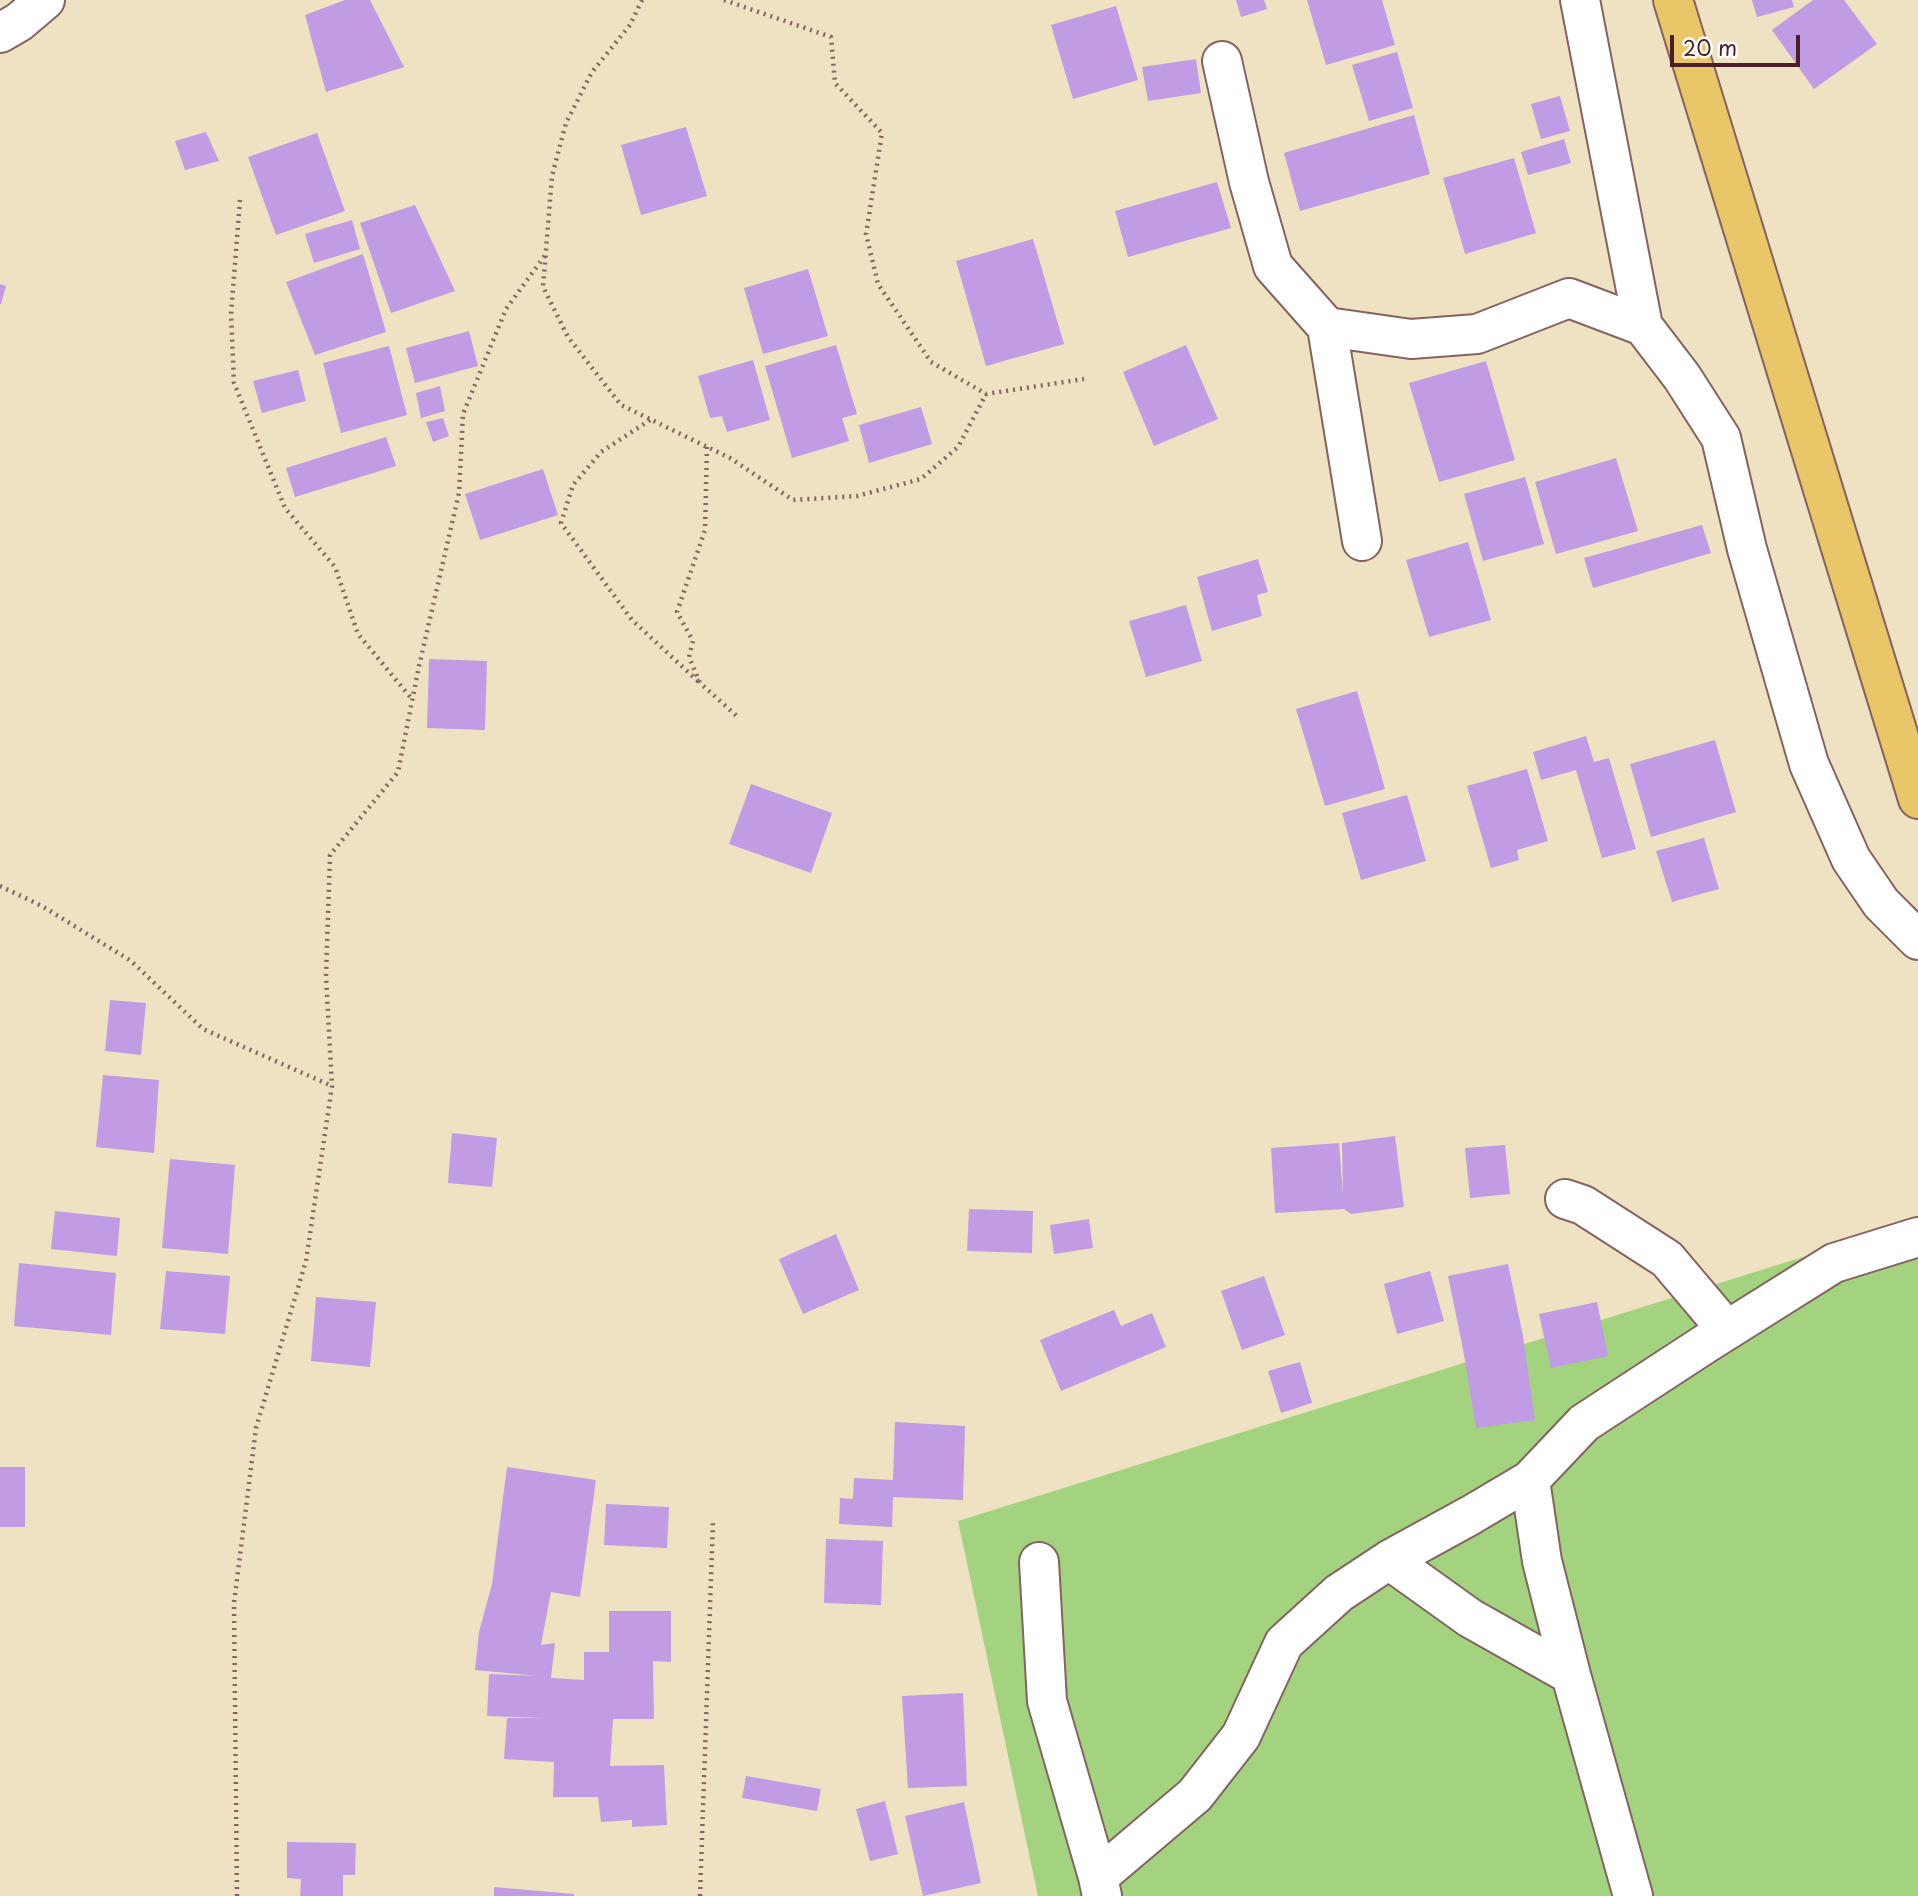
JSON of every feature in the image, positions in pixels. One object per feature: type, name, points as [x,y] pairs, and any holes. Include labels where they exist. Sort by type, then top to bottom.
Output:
[{"type":"highway","points":[[1672,0],[1918,799]]},
{"type":"street","points":[[0,33],[19,22],[45,0]]},
{"type":"street","points":[[1580,0],[1643,326],[1682,377],[1721,438],[1746,549],[1809,764],[1851,859],[1881,903],[1918,940]]},
{"type":"street","points":[[1222,61],[1249,182],[1272,266],[1327,327],[1362,541]]},
{"type":"street","points":[[1327,327],[1411,339],[1477,334],[1569,298],[1643,326]]},
{"type":"street","points":[[1565,1199],[1583,1205],[1667,1259],[1727,1330]]},
{"type":"street","points":[[1039,1562],[1047,1701],[1100,1886],[1195,1795],[1241,1736],[1284,1643],[1339,1593],[1389,1560],[1530,1480],[1584,1423],[1833,1263],[1918,1237]]},
{"type":"street","points":[[1530,1480],[1542,1561],[1633,1896]]},
{"type":"street","points":[[1389,1560],[1470,1618],[1571,1675]]},
{"type":"path","points":[[642,0],[630,25],[592,72],[566,123],[552,176],[543,287],[568,337],[621,405],[730,458],[793,500],[857,496],[921,479],[958,447],[986,394]]},
{"type":"path","points":[[724,0],[831,37],[835,83],[882,133],[866,234],[878,284],[930,362],[986,394],[1084,379]]},
{"type":"path","points":[[240,200],[232,314],[234,383],[285,508],[335,568],[358,634],[412,699]]},
{"type":"path","points":[[237,1896],[234,1604],[256,1428],[306,1261],[332,1086],[326,976],[330,855],[398,772],[459,493],[463,414],[506,309],[546,254]]},
{"type":"path","points":[[651,420],[601,452],[573,485],[561,523],[632,620],[739,718]]},
{"type":"path","points":[[700,683],[689,657],[693,641],[677,612],[705,530],[708,447]]},
{"type":"path","points":[[0,886],[42,906],[131,961],[203,1029],[332,1086]]},
{"type":"path","points":[[699,1896],[713,1521]]},
{"type":"green space","points":[[1918,1221],[1918,1896],[1038,1896],[958,1521]]},
{"type":"building","points":[[345,0],[370,0],[404,67],[326,92],[305,15]]},
{"type":"building","points":[[1236,0],[1264,0],[1267,9],[1241,17]]},
{"type":"building","points":[[1307,0],[1382,0],[1395,45],[1326,65]]},
{"type":"building","points":[[1752,0],[1792,0],[1794,7],[1757,17]]},
{"type":"building","points":[[1813,0],[1844,0],[1877,44],[1814,89],[1772,30]]},
{"type":"building","points":[[1116,6],[1138,80],[1073,99],[1051,25]]},
{"type":"building","points":[[1397,52],[1413,108],[1369,121],[1352,65]]},
{"type":"building","points":[[1196,59],[1201,93],[1148,101],[1142,67]]},
{"type":"building","points":[[1560,96],[1570,131],[1541,139],[1531,104]]},
{"type":"building","points":[[1414,115],[1430,174],[1300,211],[1284,153]]},
{"type":"building","points":[[686,127],[707,196],[641,215],[621,145]]},
{"type":"building","points":[[206,132],[219,161],[185,170],[175,141]]},
{"type":"building","points":[[317,133],[345,211],[276,235],[248,157]]},
{"type":"building","points":[[1564,139],[1571,163],[1528,175],[1521,152]]},
{"type":"building","points":[[1514,158],[1536,233],[1465,254],[1443,178]]},
{"type":"building","points":[[1217,182],[1231,228],[1128,257],[1115,211]]},
{"type":"building","points":[[415,205],[455,291],[391,313],[360,223]]},
{"type":"building","points":[[352,220],[360,249],[314,263],[305,234]]},
{"type":"building","points":[[1033,239],[1064,344],[986,366],[956,261]]},
{"type":"building","points":[[363,254],[386,332],[315,355],[286,282]]},
{"type":"building","points":[[808,269],[828,336],[763,354],[744,288]]},
{"type":"building","points":[[0,284],[6,286],[1,304],[0,304]]},
{"type":"building","points":[[469,331],[478,366],[415,383],[406,348]]},
{"type":"building","points":[[836,345],[857,414],[842,418],[849,441],[792,458],[765,366]]},
{"type":"building","points":[[1186,345],[1218,419],[1154,446],[1123,372]]},
{"type":"building","points":[[389,346],[407,415],[341,433],[323,363]]},
{"type":"building","points":[[753,360],[770,420],[727,432],[722,416],[710,418],[698,376]]},
{"type":"building","points":[[1486,361],[1515,460],[1439,482],[1409,383]]},
{"type":"building","points":[[298,370],[306,401],[262,413],[253,381]]},
{"type":"building","points":[[440,386],[445,411],[421,418],[416,393]]},
{"type":"building","points":[[921,407],[932,444],[869,463],[859,425]]},
{"type":"building","points":[[443,418],[449,436],[433,442],[426,422]]},
{"type":"building","points":[[386,437],[396,466],[295,497],[286,468]]},
{"type":"building","points":[[1616,458],[1638,531],[1556,554],[1535,482]]},
{"type":"building","points":[[543,469],[558,515],[480,540],[465,494]]},
{"type":"building","points":[[1525,477],[1544,544],[1483,561],[1464,494]]},
{"type":"building","points":[[1702,525],[1711,553],[1593,588],[1584,558]]},
{"type":"building","points":[[1468,542],[1491,620],[1429,637],[1406,560]]},
{"type":"building","points":[[1258,559],[1268,592],[1257,595],[1262,616],[1212,631],[1197,577]]},
{"type":"building","points":[[1186,605],[1202,661],[1146,677],[1129,621]]},
{"type":"building","points":[[429,659],[487,661],[485,730],[427,728]]},
{"type":"building","points":[[1357,691],[1385,789],[1325,806],[1296,709]]},
{"type":"building","points":[[1586,736],[1594,762],[1609,758],[1636,849],[1602,858],[1576,770],[1541,780],[1533,752]]},
{"type":"building","points":[[1715,740],[1736,812],[1651,837],[1630,764]]},
{"type":"building","points":[[1527,769],[1548,841],[1517,850],[1519,860],[1491,868],[1467,786]]},
{"type":"building","points":[[751,784],[832,813],[811,873],[729,844]]},
{"type":"building","points":[[1407,795],[1426,861],[1361,880],[1342,813]]},
{"type":"building","points":[[1704,838],[1719,889],[1672,902],[1656,851]]},
{"type":"building","points":[[110,1000],[146,1003],[141,1055],[105,1051]]},
{"type":"building","points":[[103,1075],[159,1080],[154,1153],[96,1147]]},
{"type":"building","points":[[452,1133],[497,1138],[492,1187],[448,1183]]},
{"type":"building","points":[[1395,1136],[1404,1207],[1351,1214],[1344,1209],[1275,1213],[1271,1148],[1339,1143],[1343,1195],[1342,1143]]},
{"type":"building","points":[[1505,1145],[1510,1194],[1470,1198],[1465,1148]]},
{"type":"building","points":[[170,1159],[235,1165],[228,1254],[162,1248]]},
{"type":"building","points":[[969,1209],[1033,1211],[1032,1253],[967,1251]]},
{"type":"building","points":[[55,1211],[120,1218],[117,1256],[51,1249]]},
{"type":"building","points":[[1089,1219],[1093,1248],[1054,1254],[1050,1225]]},
{"type":"building","points":[[836,1234],[859,1290],[803,1314],[779,1259]]},
{"type":"building","points":[[19,1263],[116,1273],[111,1335],[14,1326]]},
{"type":"building","points":[[1508,1264],[1523,1336],[1535,1420],[1476,1428],[1448,1276]]},
{"type":"building","points":[[166,1271],[230,1276],[225,1334],[160,1329]]},
{"type":"building","points":[[1430,1271],[1444,1321],[1397,1334],[1384,1284]]},
{"type":"building","points":[[1264,1276],[1285,1335],[1242,1350],[1221,1291]]},
{"type":"building","points":[[316,1297],[376,1302],[370,1367],[311,1361]]},
{"type":"building","points":[[1597,1302],[1608,1356],[1551,1368],[1539,1314]]},
{"type":"building","points":[[1114,1310],[1121,1326],[1152,1313],[1166,1347],[1061,1391],[1040,1340]]},
{"type":"building","points":[[1300,1362],[1312,1403],[1281,1413],[1268,1371]]},
{"type":"building","points":[[895,1422],[965,1426],[963,1500],[893,1497],[892,1527],[839,1524],[840,1498],[853,1499],[854,1478],[893,1480]]},
{"type":"building","points":[[0,1467],[25,1467],[25,1527],[0,1527]]},
{"type":"building","points":[[507,1467],[596,1480],[580,1597],[551,1592],[541,1645],[555,1643],[551,1678],[584,1680],[584,1652],[609,1652],[609,1611],[671,1611],[671,1662],[653,1661],[654,1719],[613,1719],[610,1766],[664,1765],[667,1825],[632,1827],[632,1820],[601,1822],[598,1797],[553,1797],[554,1762],[504,1759],[507,1718],[543,1718],[487,1716],[489,1674],[539,1676],[475,1670],[479,1632],[492,1584]]},
{"type":"building","points":[[606,1504],[669,1507],[667,1548],[604,1545]]},
{"type":"building","points":[[826,1539],[883,1541],[881,1605],[824,1603]]},
{"type":"building","points":[[963,1693],[967,1786],[908,1788],[902,1696]]},
{"type":"building","points":[[746,1776],[821,1789],[817,1811],[742,1798]]},
{"type":"building","points":[[885,1801],[898,1854],[870,1861],[856,1809]]},
{"type":"building","points":[[964,1802],[981,1883],[923,1896],[905,1816]]},
{"type":"building","points":[[287,1842],[356,1843],[355,1875],[343,1875],[343,1896],[300,1896],[301,1879],[287,1878]]},
{"type":"building","points":[[494,1887],[574,1894],[574,1896],[494,1896]]}]
